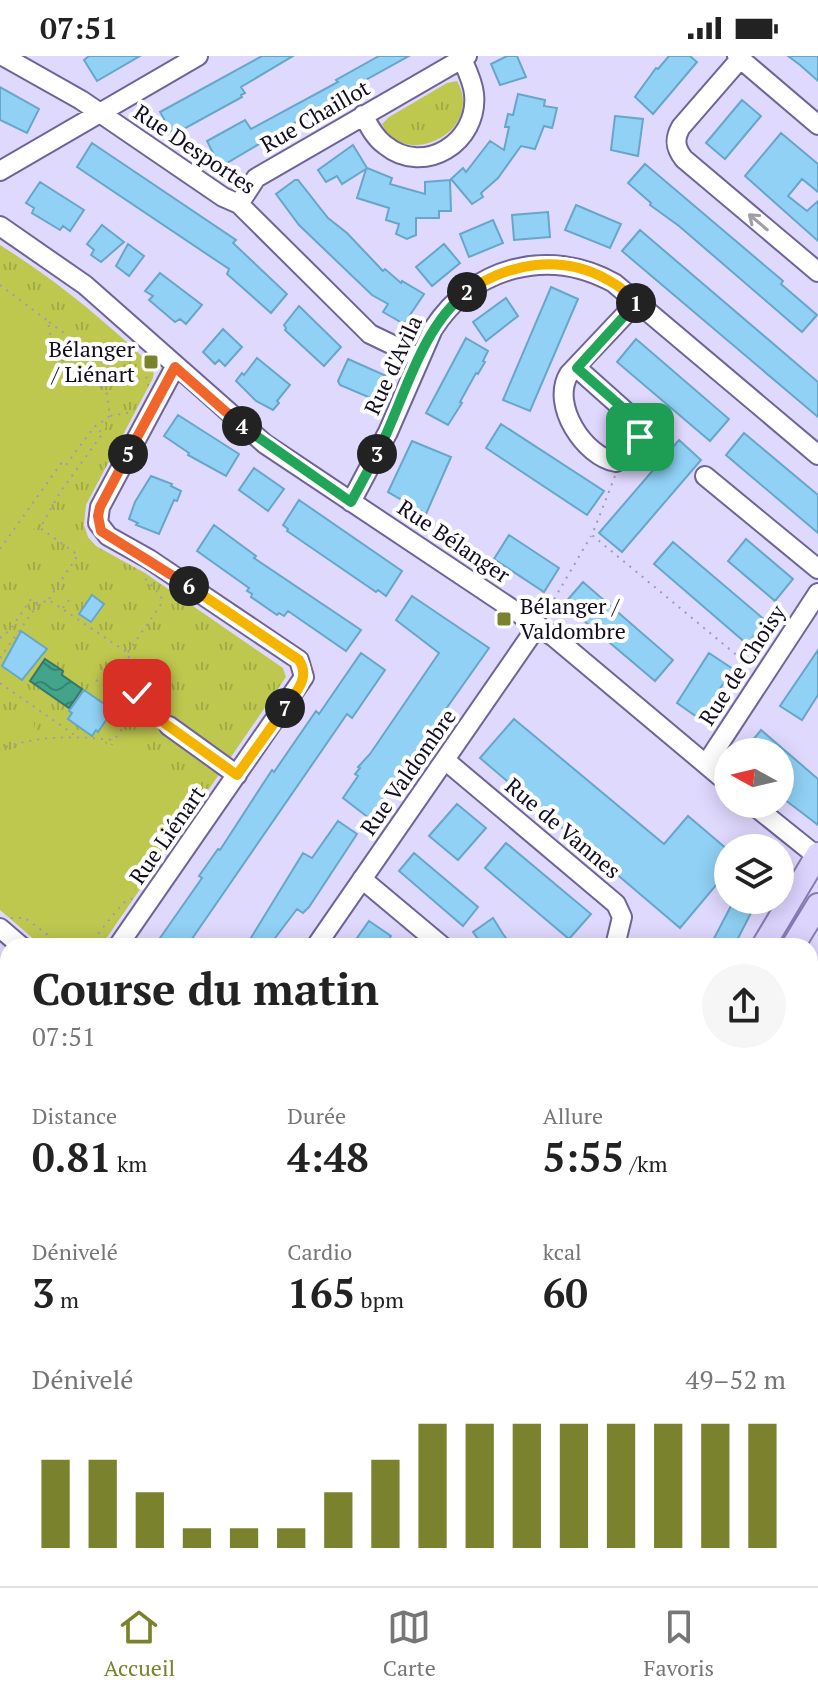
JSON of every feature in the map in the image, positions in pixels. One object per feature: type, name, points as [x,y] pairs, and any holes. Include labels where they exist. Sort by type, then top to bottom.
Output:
[{"type":"main road","points":[[768,938],[818,856]]},
{"type":"main road","points":[[798,938],[818,905]]},
{"type":"street","name":"Rue Desportes","points":[[3,56],[100,113],[223,197],[239,204],[370,334],[420,358]]},
{"type":"street","points":[[0,171],[198,56]]},
{"type":"street","points":[[363,115],[375,135],[396,152],[420,158],[444,152],[463,136],[473,114],[475,95],[465,57]]},
{"type":"street","name":"Rue Chaillot","points":[[239,204],[256,178],[465,57]]},
{"type":"street","points":[[818,125],[738,57],[681,127],[676,138],[677,149],[684,159],[818,272]]},
{"type":"street","name":"Rue Bélanger","points":[[0,226],[85,285],[265,444],[351,502],[542,619],[714,771]]},
{"type":"street","name":"Rue d'Avila","points":[[351,502],[388,432],[433,329],[449,307],[484,281],[513,269],[556,264],[586,270],[614,283],[818,455]]},
{"type":"street","points":[[577,368],[644,430],[616,462],[606,458],[579,435],[566,413],[564,386],[569,374],[637,302]]},
{"type":"street","name":"Rue Liénart","points":[[124,938],[302,683],[299,660],[149,559],[108,536],[98,523],[100,507],[175,367]]},
{"type":"street","points":[[705,476],[818,569]]},
{"type":"street","name":"Rue de Choisy","points":[[706,764],[818,593]]},
{"type":"street","name":"Rue Valdombre","points":[[321,938],[542,619]]},
{"type":"street","points":[[169,726],[237,775]]},
{"type":"street","name":"Rue de Vannes","points":[[445,760],[616,904],[622,917],[617,938]]},
{"type":"street","points":[[770,818],[818,856]]},
{"type":"street","points":[[362,879],[432,938]]},
{"type":"path","points":[[0,285],[130,381]]},
{"type":"path","points":[[48,321],[53,354],[106,390]]},
{"type":"path","points":[[102,359],[110,416]]},
{"type":"path","points":[[105,384],[155,377]]},
{"type":"path","points":[[0,549],[62,462],[66,465],[94,427],[110,416],[137,411]]},
{"type":"path","points":[[0,658],[38,604],[49,600],[78,555],[40,528],[61,491],[103,433],[94,427]]},
{"type":"path","points":[[542,619],[592,535],[616,475]]},
{"type":"path","points":[[592,535],[753,670]]},
{"type":"path","points":[[0,749],[36,739],[77,737],[114,740],[138,706],[128,653],[162,603],[161,596],[144,579],[142,570]]},
{"type":"path","points":[[62,609],[72,596]]},
{"type":"path","points":[[0,638],[31,599],[38,604]]},
{"type":"path","points":[[49,600],[128,653]]},
{"type":"path","points":[[7,633],[14,638]]},
{"type":"path","points":[[96,680],[169,726]]},
{"type":"path","points":[[0,683],[77,737]]},
{"type":"path","points":[[95,938],[123,903],[138,898]]},
{"type":"path","points":[[1,929],[13,916],[25,918],[52,938]]},
{"type":"green space","points":[[457,81],[463,99],[460,116],[452,129],[438,139],[423,144],[407,144],[392,138],[382,124],[447,83]]},
{"type":"green space","points":[[0,245],[80,302],[154,368],[153,378],[86,505],[84,525],[88,537],[96,546],[145,573],[283,668],[286,677],[107,938],[33,938],[0,910]]},
{"type":"green space","points":[[0,289],[94,357],[106,427],[19,551],[0,556]]},
{"type":"green space","points":[[32,712],[36,735],[0,742],[0,718]]},
{"type":"green space","points":[[71,737],[127,750],[156,767],[196,806],[99,938],[37,938],[0,908],[0,753],[30,743]]},
{"type":"water","points":[[45,659],[82,689],[69,708],[30,681]]},
{"type":"building","points":[[89,56],[140,56],[97,81],[84,60]]},
{"type":"building","points":[[262,56],[293,56],[241,87],[245,93],[242,97],[173,135],[160,112]]},
{"type":"building","points":[[379,56],[409,56],[335,97],[338,101],[220,167],[207,141],[245,120],[251,129]]},
{"type":"building","points":[[507,56],[517,56],[526,77],[500,85],[491,64]]},
{"type":"building","points":[[669,56],[690,56],[697,62],[653,114],[635,97]]},
{"type":"building","points":[[788,56],[818,56],[818,81],[800,65]]},
{"type":"building","points":[[0,87],[39,109],[27,133],[0,120]]},
{"type":"building","points":[[518,94],[545,100],[544,106],[557,108],[552,128],[544,126],[535,149],[521,146],[498,178],[481,193],[483,197],[472,204],[451,179],[463,168],[466,172],[490,141],[504,150],[509,127],[505,127],[508,114],[513,115]]},
{"type":"building","points":[[742,100],[761,116],[725,159],[706,143]]},
{"type":"building","points":[[615,116],[643,119],[638,156],[611,150]]},
{"type":"building","points":[[781,133],[818,164],[818,192],[802,179],[788,196],[807,211],[818,201],[818,241],[745,176]]},
{"type":"building","points":[[92,143],[236,240],[233,243],[287,294],[271,313],[227,274],[229,269],[77,167]]},
{"type":"building","points":[[353,145],[367,168],[392,178],[390,184],[425,194],[425,182],[450,180],[451,211],[439,211],[439,218],[416,218],[416,235],[407,239],[396,234],[399,224],[386,220],[389,208],[357,198],[366,169],[342,184],[337,176],[326,182],[318,170]]},
{"type":"building","points":[[645,164],[783,281],[781,284],[817,315],[802,332],[679,226],[650,205],[628,183]]},
{"type":"building","points":[[295,180],[328,218],[383,271],[385,269],[401,283],[424,294],[404,324],[383,312],[388,304],[372,295],[299,225],[276,194]]},
{"type":"building","points":[[40,182],[84,210],[70,231],[63,226],[60,230],[32,213],[34,208],[26,203]]},
{"type":"building","points":[[576,205],[621,224],[610,248],[565,230]]},
{"type":"building","points":[[548,212],[550,237],[514,240],[512,215]]},
{"type":"building","points":[[493,220],[503,243],[469,257],[460,234]]},
{"type":"building","points":[[102,225],[124,242],[101,262],[91,255],[94,250],[87,244]]},
{"type":"building","points":[[640,230],[818,382],[818,417],[622,251]]},
{"type":"building","points":[[128,244],[144,256],[129,276],[116,266]]},
{"type":"building","points":[[444,244],[460,263],[432,286],[416,267]]},
{"type":"building","points":[[160,273],[202,305],[186,324],[180,319],[175,322],[149,300],[153,296],[145,291]]},
{"type":"building","points":[[551,287],[578,299],[530,411],[503,400]]},
{"type":"building","points":[[506,298],[518,316],[486,341],[473,322]]},
{"type":"building","points":[[299,306],[341,347],[324,366],[285,330],[284,325]]},
{"type":"building","points":[[223,329],[242,347],[225,366],[219,360],[215,364],[203,352]]},
{"type":"building","points":[[466,338],[488,351],[485,362],[448,425],[426,413]]},
{"type":"building","points":[[636,339],[729,419],[710,441],[617,362]]},
{"type":"building","points":[[257,358],[290,385],[273,410],[256,401],[236,381]]},
{"type":"building","points":[[348,359],[391,378],[380,402],[340,385],[338,381]]},
{"type":"building","points":[[178,415],[239,454],[226,476],[188,455],[164,436]]},
{"type":"building","points":[[501,424],[604,491],[587,515],[486,448]]},
{"type":"building","points":[[744,433],[818,495],[818,533],[726,455]]},
{"type":"building","points":[[679,440],[701,460],[622,552],[599,533]]},
{"type":"building","points":[[412,441],[451,457],[426,514],[388,492]]},
{"type":"building","points":[[254,468],[284,489],[268,511],[239,490]]},
{"type":"building","points":[[151,476],[181,491],[159,534],[129,519],[135,502]]},
{"type":"building","points":[[299,500],[402,571],[386,596],[287,531],[283,525]]},
{"type":"building","points":[[214,525],[256,556],[254,558],[361,630],[346,651],[288,611],[284,616],[277,615],[251,597],[252,594],[247,591],[249,588],[197,551]]},
{"type":"building","points":[[509,535],[559,568],[544,592],[494,559]]},
{"type":"building","points":[[746,539],[793,579],[775,601],[728,561]]},
{"type":"building","points":[[673,542],[766,621],[747,644],[654,564]]},
{"type":"building","points":[[583,582],[673,660],[655,681],[564,604]]},
{"type":"building","points":[[92,595],[104,604],[91,622],[79,614]]},
{"type":"building","points":[[412,596],[489,648],[369,818],[343,798],[358,776],[355,774],[358,767],[439,653],[396,620]]},
{"type":"building","points":[[21,631],[47,649],[22,680],[2,666]]},
{"type":"building","points":[[818,650],[818,695],[802,720],[780,706]]},
{"type":"building","points":[[361,653],[385,670],[352,718],[347,714],[193,938],[160,938],[272,770],[274,772],[316,711],[319,714]]},
{"type":"building","points":[[709,653],[733,669],[700,719],[677,703]]},
{"type":"building","points":[[84,690],[113,710],[92,736],[68,719],[72,713],[69,711]]},
{"type":"building","points":[[514,719],[664,844],[688,816],[714,838],[714,888],[680,928],[480,758]]},
{"type":"building","points":[[761,730],[770,738],[754,738]]},
{"type":"building","points":[[794,758],[818,779],[818,825],[794,807]]},
{"type":"building","points":[[457,804],[486,828],[458,860],[429,836]]},
{"type":"building","points":[[338,821],[357,834],[303,913],[297,909],[275,938],[251,938],[303,853],[312,858]]},
{"type":"building","points":[[506,843],[591,914],[568,938],[485,868]]},
{"type":"building","points":[[414,853],[478,907],[463,926],[399,871]]},
{"type":"building","points":[[727,914],[750,914],[738,938],[714,938]]},
{"type":"building","points":[[493,918],[506,938],[477,938],[473,932]]},
{"type":"building","points":[[369,921],[391,936],[390,938],[357,938]]},
{"type":"place","name":"Bélanger / Liénart","points":[[151,362]]},
{"type":"place","name":"Bélanger / Valdombre","points":[[504,619]]},
{"type":"route","points":[[137,693],[139,705],[237,775],[304,677],[299,660],[149,559],[101,531],[98,523],[100,507],[175,367],[265,444],[351,502],[388,432],[441,316],[470,290],[499,274],[529,266],[556,264],[600,275],[637,302],[577,368],[640,423],[644,430],[640,437]]}]
